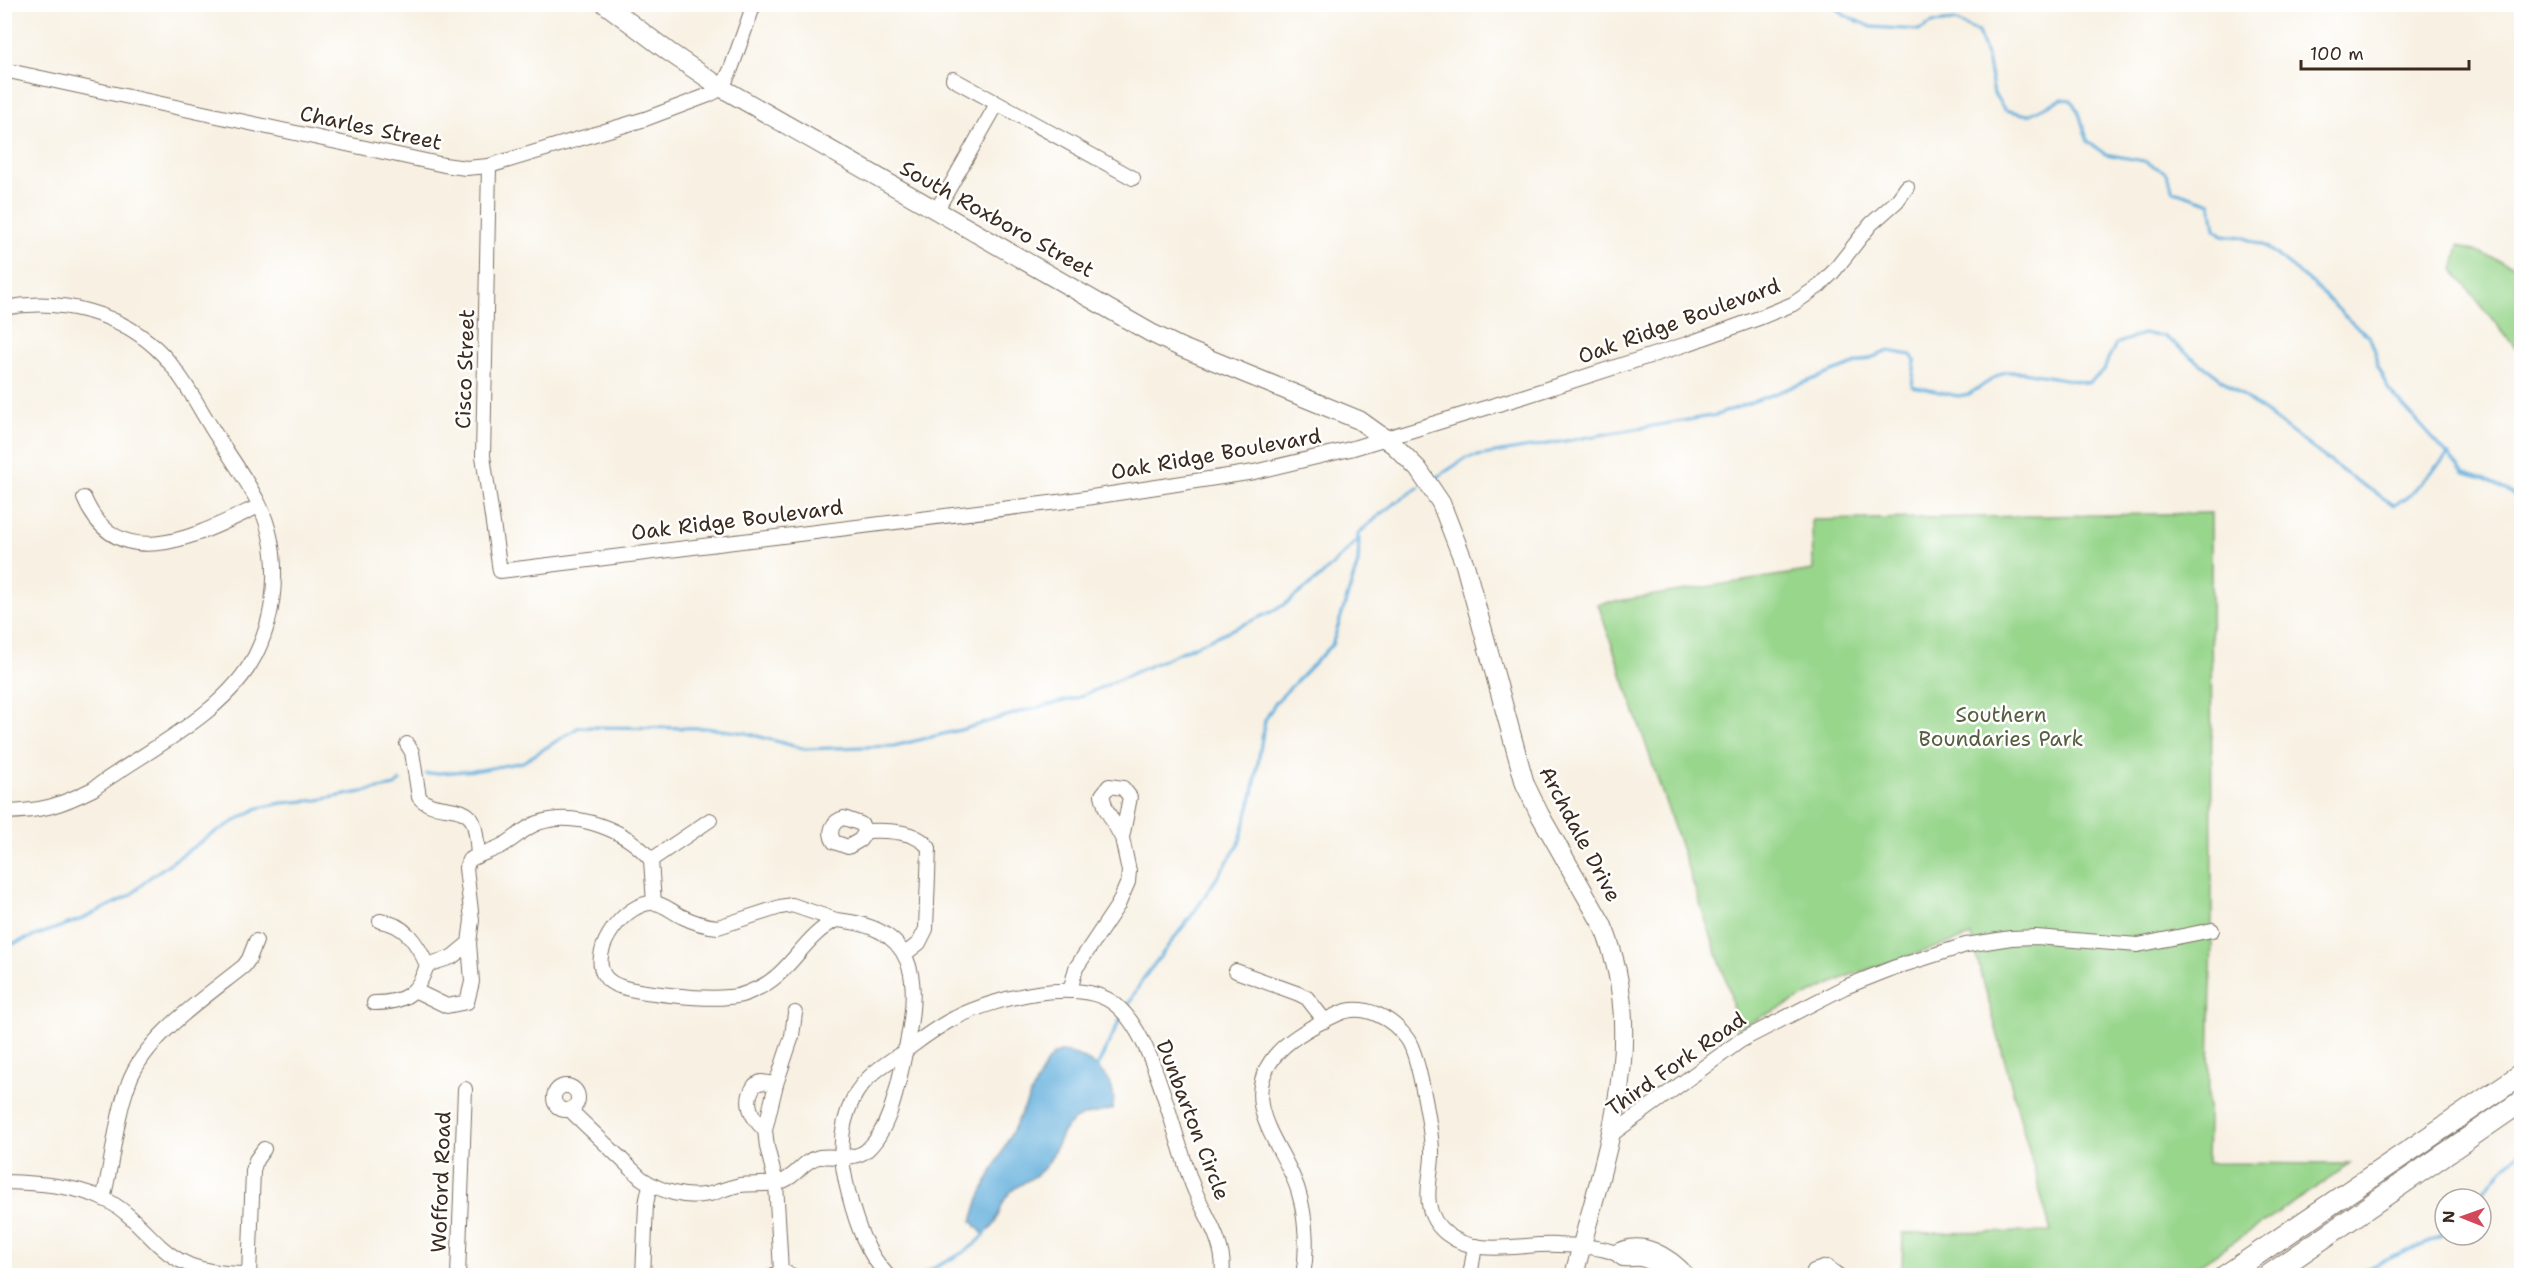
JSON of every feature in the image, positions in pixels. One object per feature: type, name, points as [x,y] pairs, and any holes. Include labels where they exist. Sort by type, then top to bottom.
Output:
[{"type":"main road","points":[[2225,1275],[2522,1074]]},
{"type":"main road","points":[[2268,1275],[2522,1101]]},
{"type":"street","name":"South Roxboro Street","points":[[605,4],[722,88],[1180,347],[1343,412],[1386,438]]},
{"type":"street","points":[[722,88],[754,4]]},
{"type":"street","name":"Charles Street","points":[[4,70],[466,168],[489,166],[645,119],[722,88]]},
{"type":"street","points":[[953,79],[1133,178]]},
{"type":"street","points":[[936,211],[997,104]]},
{"type":"street","name":"Cisco Street","points":[[489,166],[483,456],[500,571]]},
{"type":"street","name":"Oak Ridge Boulevard","points":[[500,571],[1066,501],[1209,480],[1300,462],[1525,396],[1687,344],[1793,304],[1819,286],[1834,271],[1871,224],[1897,201],[1907,187]]},
{"type":"street","points":[[4,309],[31,304],[80,309],[109,319],[154,346],[178,374],[259,506],[272,548],[273,591],[265,632],[255,655],[242,675],[214,706],[93,789],[47,809],[4,812]]},
{"type":"street","name":"Archdale Drive","points":[[1386,438],[1426,479],[1449,520],[1469,576],[1525,784],[1539,814],[1602,924],[1611,943],[1621,984],[1624,1044],[1619,1100],[1574,1275]]},
{"type":"street","points":[[84,498],[92,516],[103,529],[126,540],[150,544],[183,539],[259,506]]},
{"type":"street","points":[[407,744],[412,752],[419,797],[430,806],[462,812],[468,816],[474,828],[478,855]]},
{"type":"street","points":[[414,990],[447,1006],[467,1002],[472,982],[469,943],[472,920],[466,868],[469,860],[505,844],[537,823],[560,819],[575,820],[609,829],[634,843],[651,860],[654,903]]},
{"type":"street","points":[[651,860],[710,820]]},
{"type":"street","points":[[866,831],[904,833],[925,841],[929,848],[926,929],[919,943],[905,954]]},
{"type":"street","points":[[1070,991],[1077,968],[1124,894],[1129,871],[1122,838]]},
{"type":"street","points":[[570,1110],[650,1185],[673,1193],[696,1195],[738,1185],[776,1183],[786,1179],[805,1162],[818,1157],[850,1157],[865,1152],[885,1124],[906,1050],[914,1002],[914,984],[905,954],[885,935],[870,926],[836,920],[792,905],[718,927],[684,918],[662,905],[643,904],[623,916],[603,947],[601,966],[603,973],[611,983],[618,986],[728,998],[767,984],[780,974],[815,933],[836,920]]},
{"type":"street","points":[[380,921],[391,922],[402,927],[418,948],[427,965]]},
{"type":"street","name":"Third Fork Road","points":[[1612,1134],[1740,1041],[1845,987],[1893,968],[1966,945],[2011,938],[2036,937],[2138,945],[2212,930]]},
{"type":"street","points":[[103,1199],[125,1096],[139,1063],[159,1037],[244,966],[256,941]]},
{"type":"street","points":[[374,1003],[402,1000],[414,990],[427,965],[452,957],[469,943]]},
{"type":"street","points":[[1236,971],[1307,998],[1325,1020]]},
{"type":"street","name":"Dunbarton Circle","points":[[888,1275],[874,1259],[860,1233],[840,1157],[842,1130],[853,1098],[870,1076],[965,1013],[1005,1000],[1049,992],[1070,991],[1096,995],[1117,1005],[1147,1052],[1194,1189],[1222,1254],[1222,1275]]},
{"type":"street","points":[[1303,1275],[1305,1245],[1298,1192],[1282,1154],[1264,1123],[1261,1090],[1266,1070],[1278,1053],[1295,1038],[1325,1020],[1353,1009],[1373,1012],[1392,1023],[1408,1040],[1416,1062],[1431,1140],[1428,1197],[1432,1216],[1449,1236],[1458,1242],[1475,1246],[1581,1246],[1614,1253],[1622,1259],[1642,1259],[1673,1275]]},
{"type":"street","points":[[782,1274],[776,1183],[765,1130],[776,1084],[787,1052],[795,1013]]},
{"type":"street","points":[[765,1130],[754,1118],[748,1097],[755,1085],[761,1082],[776,1084]]},
{"type":"street","name":"Wofford Road","points":[[458,1275],[465,1089]]},
{"type":"street","points":[[4,1182],[46,1184],[103,1199],[140,1225],[168,1253],[188,1266],[207,1272],[249,1275],[253,1171],[256,1160],[264,1149]]},
{"type":"street","points":[[643,1275],[646,1204],[650,1185]]},
{"type":"street","points":[[1470,1275],[1475,1246]]},
{"type":"street","points":[[1614,1253],[1626,1246],[1644,1247],[1662,1253],[1677,1262],[1689,1275]]},
{"type":"street","points":[[1812,1275],[1814,1271],[1827,1268],[1839,1275]]},
{"type":"green space","points":[[2459,245],[2521,269],[2521,355],[2453,270]]},
{"type":"green space","name":"Southern Boundaries Park","points":[[2211,513],[2212,935],[2207,1163],[2351,1164],[2184,1275],[1902,1275],[1903,1233],[2051,1232],[1971,936],[1848,976],[1736,1029],[1730,992],[1598,604],[1813,570],[1812,520]]},
{"type":"water","points":[[1060,1052],[1081,1057],[1100,1070],[1112,1088],[1114,1099],[1112,1109],[1081,1117],[1072,1122],[1063,1133],[1045,1167],[1011,1192],[1004,1201],[995,1224],[987,1232],[982,1233],[972,1221],[979,1198],[1047,1062],[1053,1055]]},
{"type":"waterway","points":[[1833,4],[1844,15],[1871,27],[1919,30],[1932,23],[1955,21],[1978,32],[1987,58],[1994,94],[2005,110],[2028,115],[2062,99],[2071,100],[2079,113],[2088,142],[2105,154],[2144,161],[2165,172],[2174,191],[2211,203],[2215,229],[2223,235],[2242,237],[2265,246],[2313,284],[2353,324],[2369,336],[2375,351],[2377,366],[2389,390],[2464,473],[2485,479],[2522,499]]},
{"type":"waterway","points":[[1436,478],[1466,458],[1717,415],[1889,351],[1911,355],[1915,361],[1912,386],[1958,396],[1969,394],[2004,372],[2023,372],[2088,383],[2104,371],[2116,344],[2142,334],[2164,336],[2348,475],[2394,505],[2406,499],[2449,454]]},
{"type":"waterway","points":[[426,774],[480,770],[523,762],[579,727],[706,728],[746,733],[805,749],[894,746],[1077,698],[1284,605],[1319,578],[1358,540],[1358,534],[1365,527],[1419,487]]},
{"type":"waterway","points":[[1125,1010],[1143,979],[1195,911],[1239,844],[1253,793],[1265,720],[1276,702],[1332,645],[1358,563],[1359,539]]},
{"type":"waterway","points":[[4,947],[82,919],[131,895],[149,878],[209,836],[258,808],[395,786],[400,781]]},
{"type":"waterway","points":[[1096,1069],[1122,1016]]},
{"type":"waterway","points":[[2487,1187],[2522,1150]]},
{"type":"waterway","points":[[919,1276],[965,1251],[987,1231]]},
{"type":"waterway","points":[[2349,1276],[2433,1240]]}]
